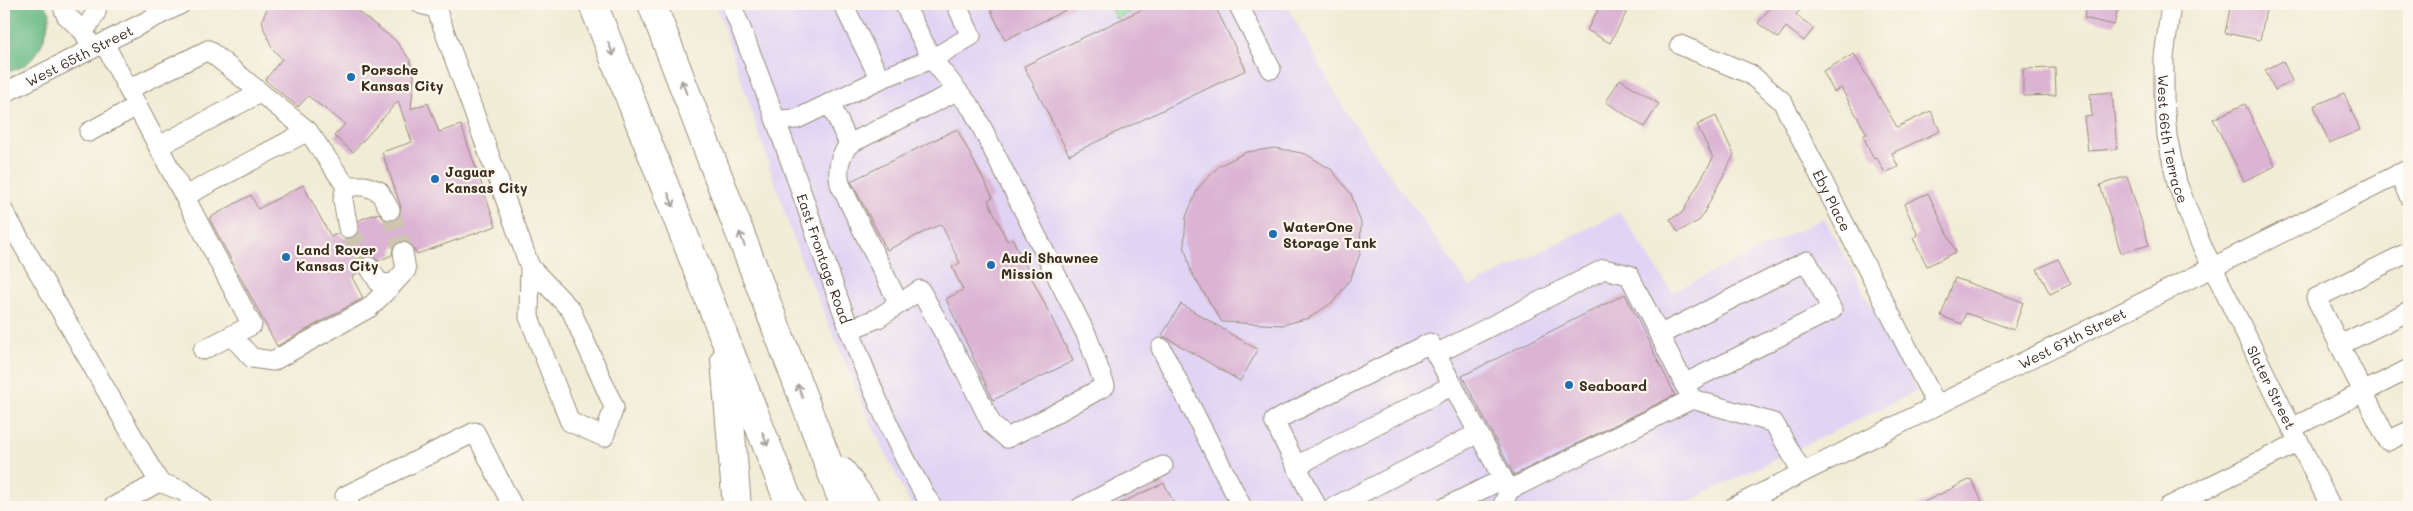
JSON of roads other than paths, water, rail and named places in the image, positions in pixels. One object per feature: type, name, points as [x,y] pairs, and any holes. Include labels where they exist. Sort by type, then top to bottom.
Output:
[{"type":"highway","points":[[594,4],[791,507]]},
{"type":"highway","points":[[652,4],[845,507]]},
{"type":"highway","points":[[722,328],[737,507]]},
{"type":"highway","points":[[817,436],[867,507]]},
{"type":"street","points":[[62,4],[66,15],[93,41],[128,89],[252,325],[204,350]]},
{"type":"street","points":[[93,41],[97,4]]},
{"type":"street","name":"West 65th Street","points":[[4,93],[45,73],[93,41],[181,4]]},
{"type":"street","points":[[421,4],[436,8],[530,267],[529,317],[570,422],[604,437],[614,407],[571,310],[530,267]]},
{"type":"street","name":"East Frontage Road","points":[[731,4],[777,120],[848,330],[887,424],[910,471],[932,507]]},
{"type":"street","points":[[843,4],[880,79]]},
{"type":"street","points":[[848,330],[878,318],[920,290],[966,372],[992,425],[1007,438],[1105,386],[1083,328],[972,110],[932,59],[904,4]]},
{"type":"street","points":[[777,120],[797,119],[880,79],[932,59],[971,36],[956,4]]},
{"type":"street","points":[[1238,4],[1271,69]]},
{"type":"street","name":"West 66th Terrace","points":[[2171,4],[2164,57],[2167,136],[2177,183],[2200,242],[2213,267]]},
{"type":"street","name":"Eby Place","points":[[1680,45],[1750,74],[1782,101],[1936,404]]},
{"type":"street","points":[[128,89],[208,50],[308,131],[346,186],[343,200],[348,228]]},
{"type":"street","points":[[899,304],[840,184],[838,168],[841,155],[849,144],[957,91]]},
{"type":"street","points":[[158,146],[260,92]]},
{"type":"street","points":[[830,103],[849,144]]},
{"type":"street","points":[[89,132],[138,106]]},
{"type":"street","points":[[184,196],[308,131]]},
{"type":"street","points":[[2404,171],[2409,196]]},
{"type":"street","name":"West 67th Street","points":[[1734,507],[1936,404],[2404,171]]},
{"type":"street","points":[[346,186],[365,186],[379,191],[390,210]]},
{"type":"street","points":[[4,212],[159,482],[183,491],[203,507]]},
{"type":"street","points":[[232,336],[252,358],[273,360],[369,308],[406,270],[403,252]]},
{"type":"street","points":[[2409,252],[2316,298],[2388,441],[2409,431]]},
{"type":"street","points":[[1446,507],[1505,492],[1832,310],[1807,261],[1659,335]]},
{"type":"street","points":[[368,267],[379,283],[393,284]]},
{"type":"street","name":"Slater Street","points":[[2213,267],[2331,507]]},
{"type":"street","points":[[1436,354],[1604,268],[1629,275],[1688,391],[1774,423],[1802,472]]},
{"type":"street","points":[[2340,345],[2409,311]]},
{"type":"street","points":[[1317,507],[1274,421],[1430,343],[1478,433],[1505,492]]},
{"type":"street","points":[[1161,348],[1242,507]]},
{"type":"street","points":[[2168,507],[2295,435],[2364,392],[2409,369]]},
{"type":"street","points":[[1296,466],[1453,386]]},
{"type":"street","points":[[351,507],[345,496],[475,432],[513,507]]},
{"type":"street","points":[[1334,507],[1478,433]]},
{"type":"street","points":[[1081,507],[1163,466]]},
{"type":"street","points":[[113,507],[159,482]]},
{"type":"tunnel","points":[[390,210],[403,252]]},
{"type":"tunnel","points":[[348,228],[369,267]]},
{"type":"place","name":"Porsche Kansas City","points":[[351,77]]},
{"type":"place","name":"Jaguar Kansas City","points":[[435,179]]},
{"type":"place","name":"WaterOne Storage Tank","points":[[1273,234]]},
{"type":"place","name":"Land Rover Kansas City","points":[[286,257]]},
{"type":"place","name":"Audi Shawnee Mission","points":[[991,265]]},
{"type":"place","name":"Seaboard","points":[[1569,385]]}]
